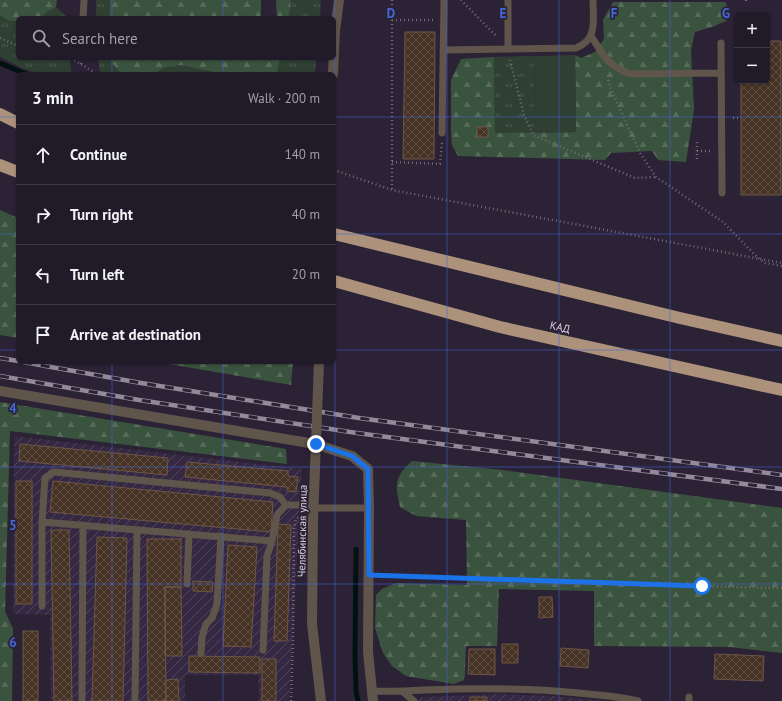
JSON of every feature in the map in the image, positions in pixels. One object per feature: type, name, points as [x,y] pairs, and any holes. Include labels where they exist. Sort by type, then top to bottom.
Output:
[{"type":"highway","points":[[0,114],[16,122]]},
{"type":"highway","points":[[0,165],[16,171]]},
{"type":"highway","points":[[336,234],[672,316],[782,341]]},
{"type":"highway","name":"КАД","points":[[336,282],[500,327],[782,390]]},
{"type":"street","points":[[336,22],[339,0]]},
{"type":"street","points":[[333,72],[334,60]]},
{"type":"street","name":"Челябинская улица","points":[[319,364],[313,521],[312,624],[321,701]]},
{"type":"street","points":[[0,391],[316,444],[352,456],[368,469],[368,652],[372,696]]},
{"type":"lane","points":[[83,16],[84,0]]},
{"type":"lane","points":[[442,133],[444,0]]},
{"type":"lane","points":[[508,0],[508,49]]},
{"type":"lane","points":[[443,50],[576,48],[584,45],[591,36],[594,27],[593,0]]},
{"type":"lane","points":[[591,36],[607,60],[617,69],[630,74],[721,73]]},
{"type":"lane","points":[[721,43],[722,193]]},
{"type":"lane","points":[[313,508],[316,444]]},
{"type":"lane","points":[[42,606],[42,522],[45,478],[54,472],[270,493],[280,497],[286,505]]},
{"type":"lane","points":[[262,650],[267,556],[272,541],[277,515],[286,505],[299,505],[313,508],[369,508]]},
{"type":"lane","points":[[42,522],[272,541]]},
{"type":"lane","points":[[82,701],[83,525]]},
{"type":"lane","points":[[135,701],[137,530]]},
{"type":"lane","points":[[187,584],[189,534]]},
{"type":"lane","points":[[201,653],[202,636],[206,624],[212,618],[217,604],[221,536]]},
{"type":"lane","points":[[372,696],[425,690],[496,689],[602,695],[638,701]]},
{"type":"lane","points":[[403,692],[414,701]]},
{"type":"path","points":[[392,0],[392,190]]},
{"type":"path","points":[[461,0],[508,49],[524,116],[533,135],[635,178],[656,177]]},
{"type":"path","points":[[392,20],[444,20]]},
{"type":"path","points":[[0,38],[16,45]]},
{"type":"path","points":[[74,60],[94,72]]},
{"type":"path","points":[[81,64],[82,60]]},
{"type":"path","points":[[607,60],[609,85],[640,153],[656,177],[723,222],[758,258],[765,263],[782,264]]},
{"type":"path","points":[[392,162],[440,164],[442,133]]},
{"type":"path","points":[[698,142],[698,160]]},
{"type":"path","points":[[698,150],[709,150]]},
{"type":"path","points":[[336,171],[392,190],[758,258]]},
{"type":"path","points":[[291,701],[294,528],[296,520],[313,508]]},
{"type":"path","points":[[369,575],[676,586],[782,588]]},
{"type":"shaded area","points":[[14,436],[302,469],[289,701],[259,701],[258,675],[185,675],[185,701],[51,701],[50,615],[13,614]]},
{"type":"shaded area","points":[[497,694],[553,696],[607,701],[414,701],[423,697]]},
{"type":"green space","points":[[0,0],[57,0],[56,7],[40,16],[16,16],[16,21],[9,21],[0,15]]},
{"type":"green space","points":[[96,0],[110,0],[109,16],[96,16]]},
{"type":"green space","points":[[110,0],[261,0],[261,16],[109,16]]},
{"type":"green space","points":[[276,0],[291,0],[289,16],[277,16]]},
{"type":"green space","points":[[291,0],[321,0],[320,16],[289,16]]},
{"type":"green space","points":[[613,2],[725,2],[730,11],[726,21],[695,32],[691,50],[694,110],[686,162],[658,160],[652,151],[611,153],[605,160],[458,156],[452,145],[451,80],[461,59],[494,57],[495,133],[576,132],[575,55],[581,58],[595,52],[604,39],[603,20]]},
{"type":"green space","points":[[56,7],[66,16],[40,16]]},
{"type":"green space","points":[[0,15],[9,21],[16,21],[16,60],[70,60],[71,71],[73,72],[34,72],[24,69],[0,57]]},
{"type":"green space","points":[[575,55],[576,132],[535,133],[534,56]]},
{"type":"green space","points":[[534,56],[535,133],[495,133],[494,57]]},
{"type":"green space","points":[[98,60],[111,60],[119,72],[100,72]]},
{"type":"green space","points":[[111,60],[280,60],[277,72],[213,72],[180,65],[163,68],[158,72],[119,72]]},
{"type":"green space","points":[[280,60],[316,60],[315,72],[277,72]]},
{"type":"green space","points":[[180,65],[213,72],[158,72],[163,68]]},
{"type":"green space","points":[[0,210],[16,217],[16,338],[0,335]]},
{"type":"green space","points":[[169,364],[293,364],[291,385]]},
{"type":"green space","points":[[0,402],[286,449],[287,464],[10,431],[5,611],[13,629],[12,701],[0,701]]},
{"type":"green space","points":[[412,461],[503,470],[782,508],[782,653],[729,647],[594,646],[594,591],[499,589],[497,646],[466,646],[464,680],[454,684],[406,676],[392,666],[383,653],[375,628],[376,595],[382,589],[396,583],[467,585],[466,520],[416,516],[400,507],[397,493],[397,482],[402,472]]},
{"type":"building","points":[[405,32],[435,32],[434,159],[403,159]]},
{"type":"building","points":[[770,41],[781,41],[781,195],[741,195],[741,84],[770,84]]},
{"type":"building","points":[[477,127],[488,127],[488,137],[477,137]]},
{"type":"building","points":[[20,444],[168,458],[167,475],[19,461]]},
{"type":"building","points":[[187,462],[288,471],[288,476],[298,477],[296,492],[287,491],[287,487],[185,477]]},
{"type":"building","points":[[16,481],[32,481],[32,604],[16,604]]},
{"type":"building","points":[[53,481],[273,502],[271,532],[50,512]]},
{"type":"building","points":[[278,524],[291,525],[287,641],[274,641]]},
{"type":"building","points":[[51,530],[69,530],[72,701],[54,701]]},
{"type":"building","points":[[97,537],[127,538],[123,701],[92,701]]},
{"type":"building","points":[[147,539],[181,539],[181,587],[165,587],[166,701],[148,701]]},
{"type":"building","points":[[228,545],[257,547],[251,647],[223,646]]},
{"type":"building","points":[[193,581],[213,582],[212,592],[193,591]]},
{"type":"building","points":[[165,587],[181,587],[182,656],[165,656]]},
{"type":"building","points":[[539,597],[552,597],[553,617],[539,618]]},
{"type":"building","points":[[23,631],[38,631],[38,701],[23,701]]},
{"type":"building","points":[[502,644],[518,644],[518,663],[502,663]]},
{"type":"building","points":[[561,648],[589,650],[588,668],[560,666]]},
{"type":"building","points":[[469,649],[495,649],[495,675],[468,674]]},
{"type":"building","points":[[715,654],[764,656],[763,681],[714,679]]},
{"type":"building","points":[[189,656],[260,657],[260,673],[189,672]]},
{"type":"building","points":[[262,659],[276,659],[276,701],[262,701]]},
{"type":"building","points":[[178,679],[179,701],[166,701],[165,680]]},
{"type":"building","points":[[470,697],[487,697],[487,701],[470,701]]},
{"type":"waterway","points":[[0,63],[21,72]]},
{"type":"waterway","points":[[356,549],[355,656],[356,691],[358,701]]},
{"type":"railway","points":[[0,358],[16,361]]},
{"type":"railway","points":[[34,364],[141,383],[359,418],[782,475]]},
{"type":"railway","points":[[0,376],[139,400],[357,433],[782,489]]},
{"type":"route","points":[[316,444],[352,456],[368,469],[369,575],[702,586]]}]
